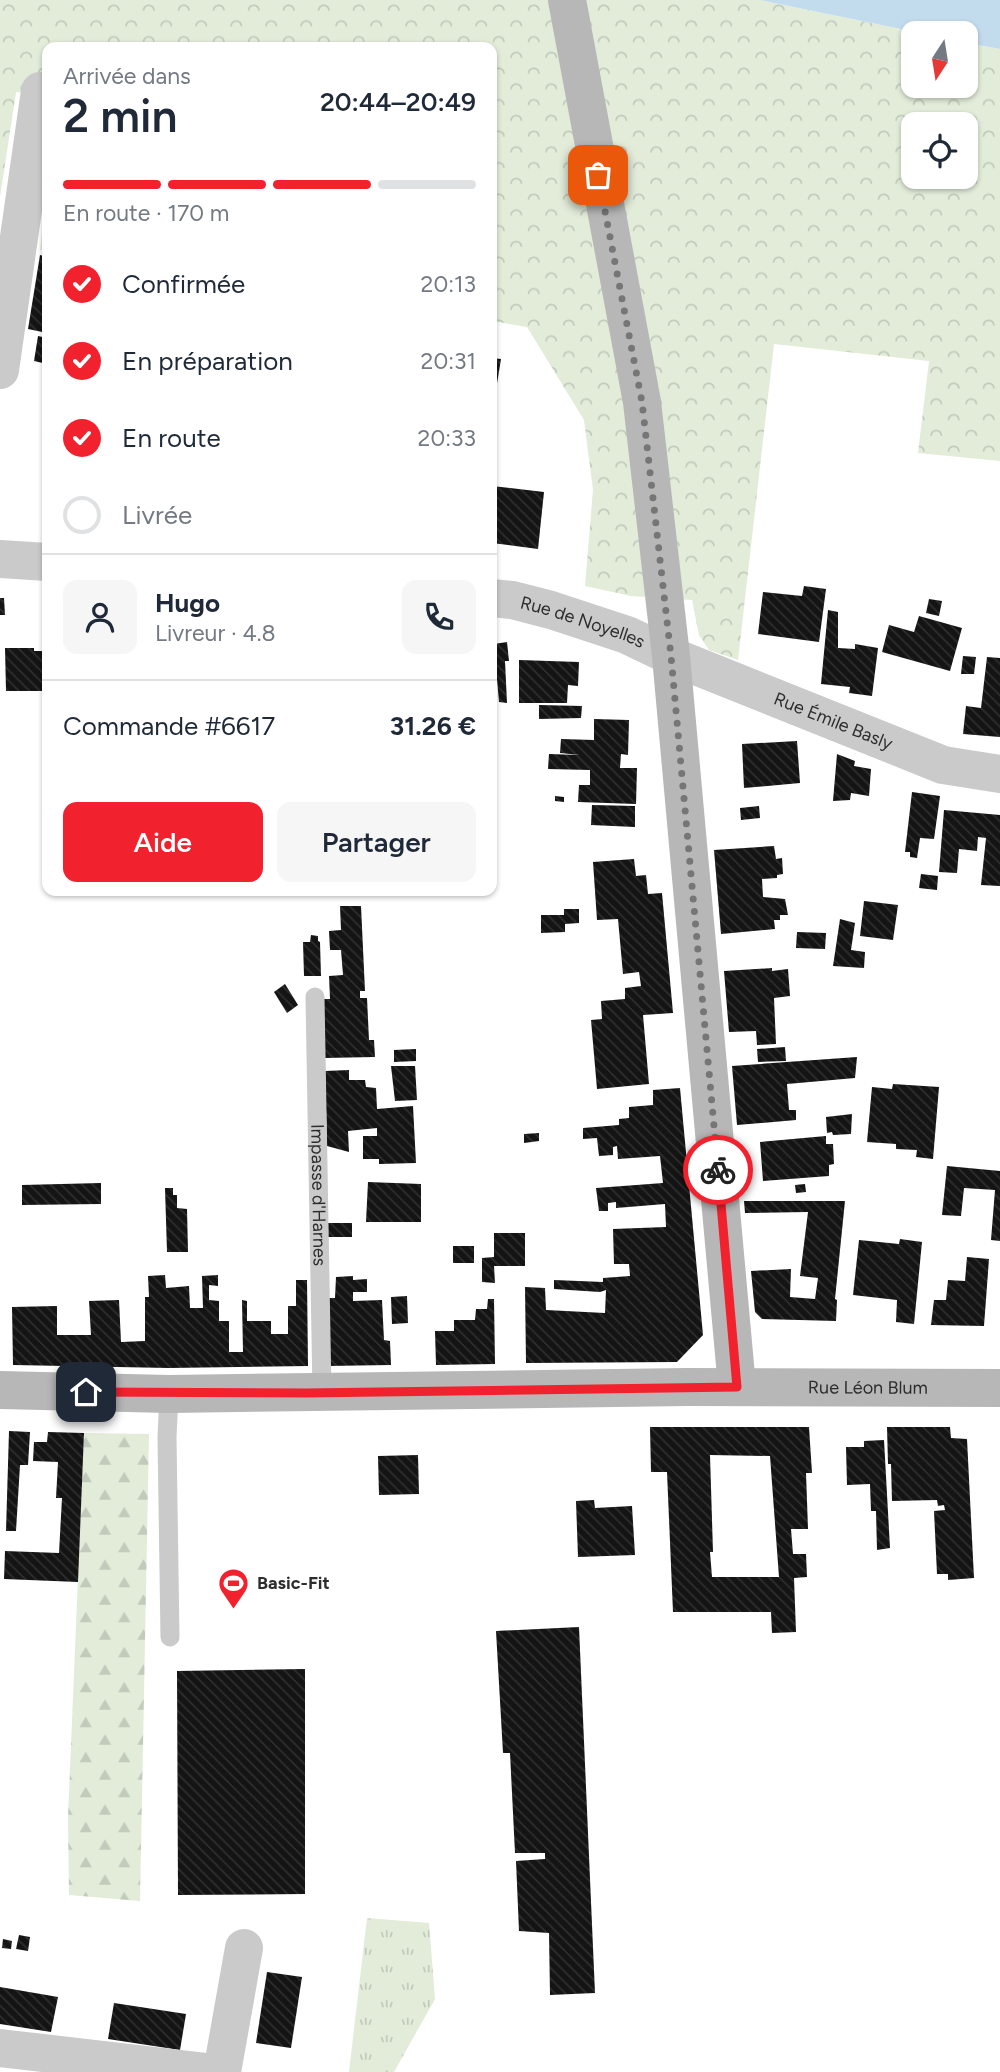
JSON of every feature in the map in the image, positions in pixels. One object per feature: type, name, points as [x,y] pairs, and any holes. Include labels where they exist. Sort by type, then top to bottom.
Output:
[{"type":"street","points":[[567,0],[642,402],[671,656],[737,1387]]},
{"type":"street","points":[[0,370],[40,92]]},
{"type":"street","points":[[0,559],[42,562]]},
{"type":"street","name":"Rue de Noyelles","points":[[497,598],[551,610],[627,635],[671,656]]},
{"type":"street","name":"Rue Émile Basly","points":[[671,656],[943,765],[1000,774]]},
{"type":"street","name":"Rue Léon Blum","points":[[0,1390],[169,1394],[737,1387],[1000,1388]]},
{"type":"street","points":[[222,2072],[244,1948]]},
{"type":"street","points":[[0,2048],[207,2072]]},
{"type":"lane","name":"Impasse d'Harnes","points":[[315,997],[322,1393]]},
{"type":"lane","points":[[169,1394],[167,1437],[170,1637]]},
{"type":"green space","points":[[0,0],[760,0],[901,29],[901,98],[978,98],[978,45],[1000,49],[1000,461],[918,453],[929,361],[774,344],[738,660],[709,650],[699,635],[692,600],[631,596],[585,586],[593,490],[584,420],[527,327],[497,322],[497,42],[42,42],[42,94],[16,92],[0,197]]},
{"type":"green space","points":[[84,1433],[149,1434],[140,1901],[69,1895],[68,1817]]},
{"type":"green space","points":[[367,1918],[429,1923],[435,1999],[394,2072],[349,2072]]},
{"type":"water","points":[[760,0],[1000,0],[1000,49],[978,45],[978,21],[901,21],[901,29]]},
{"type":"building","points":[[40,255],[42,332],[28,329]]},
{"type":"building","points":[[38,336],[42,337],[42,363],[34,361]]},
{"type":"building","points":[[497,359],[501,359],[497,384]]},
{"type":"building","points":[[497,487],[544,492],[538,549],[497,544]]},
{"type":"building","points":[[804,586],[826,589],[819,642],[758,634],[763,592],[802,596]]},
{"type":"building","points":[[0,598],[4,598],[5,615],[0,615]]},
{"type":"building","points":[[929,599],[942,601],[939,616],[926,613]]},
{"type":"building","points":[[828,610],[838,612],[838,648],[855,649],[855,644],[878,648],[872,696],[849,693],[850,687],[821,684]]},
{"type":"building","points":[[919,616],[962,628],[950,671],[882,652],[889,625],[914,632]]},
{"type":"building","points":[[507,642],[507,703],[499,702],[497,644]]},
{"type":"building","points":[[5,648],[34,648],[34,651],[42,651],[42,691],[6,691]]},
{"type":"building","points":[[963,656],[976,657],[974,674],[961,674]]},
{"type":"building","points":[[987,657],[1000,658],[1000,737],[963,734],[966,706],[981,708]]},
{"type":"building","points":[[519,660],[579,662],[578,686],[568,685],[567,703],[519,703]]},
{"type":"building","points":[[539,705],[582,706],[581,718],[539,719]]},
{"type":"building","points":[[594,719],[629,720],[628,755],[621,754],[620,768],[637,768],[636,804],[578,802],[579,785],[590,785],[590,770],[548,769],[549,754],[580,755],[560,753],[561,739],[594,740]]},
{"type":"building","points":[[797,741],[800,783],[744,788],[742,744]]},
{"type":"building","points":[[837,754],[855,761],[854,766],[871,769],[869,796],[851,793],[850,800],[833,801]]},
{"type":"building","points":[[912,792],[940,796],[934,839],[920,838],[917,858],[910,857],[910,852],[905,852]]},
{"type":"building","points":[[555,796],[564,797],[564,802],[555,801]]},
{"type":"building","points":[[592,805],[635,806],[635,827],[591,825]]},
{"type":"building","points":[[759,806],[760,818],[741,820],[740,808]]},
{"type":"building","points":[[944,810],[1000,815],[1000,886],[981,885],[986,838],[978,837],[977,851],[959,849],[957,873],[939,872]]},
{"type":"building","points":[[774,846],[776,859],[782,858],[783,874],[777,875],[777,878],[762,879],[763,897],[785,899],[788,915],[780,915],[780,920],[774,920],[775,929],[721,934],[714,850]]},
{"type":"building","points":[[634,859],[636,876],[646,875],[648,894],[662,893],[673,1013],[643,1015],[649,1084],[597,1089],[591,1020],[602,1019],[601,1001],[625,999],[625,988],[641,986],[639,972],[623,974],[618,919],[597,920],[593,862]]},
{"type":"building","points":[[921,874],[938,876],[937,890],[919,888]]},
{"type":"building","points":[[864,901],[898,905],[893,940],[860,936]]},
{"type":"building","points":[[340,906],[361,906],[365,991],[360,991],[360,998],[367,998],[369,1040],[374,1040],[375,1057],[324,1058],[322,999],[330,999],[329,976],[343,975],[341,950],[330,950],[329,931],[341,930]]},
{"type":"building","points":[[564,909],[579,909],[579,923],[565,924],[565,932],[541,933],[541,915],[564,915]]},
{"type":"building","points":[[840,919],[855,923],[851,950],[865,952],[864,968],[833,966]]},
{"type":"building","points":[[797,932],[826,933],[825,949],[796,948]]},
{"type":"building","points":[[311,935],[318,936],[320,942],[321,976],[304,976],[303,942],[310,942]]},
{"type":"building","points":[[772,968],[772,971],[788,969],[790,996],[774,998],[776,1044],[757,1045],[756,1031],[729,1032],[724,971]]},
{"type":"building","points":[[285,984],[298,1005],[287,1013],[274,992]]},
{"type":"building","points":[[785,1047],[786,1061],[758,1062],[757,1049]]},
{"type":"building","points":[[416,1049],[416,1061],[394,1062],[394,1050]]},
{"type":"building","points":[[857,1057],[855,1078],[787,1084],[789,1110],[796,1110],[796,1120],[737,1125],[732,1066]]},
{"type":"building","points":[[391,1066],[415,1066],[417,1100],[395,1101]]},
{"type":"building","points":[[349,1070],[349,1080],[365,1080],[366,1087],[376,1088],[377,1109],[413,1106],[416,1163],[379,1164],[379,1159],[363,1159],[363,1136],[377,1136],[377,1128],[348,1131],[349,1152],[327,1146],[325,1071]]},
{"type":"building","points":[[893,1084],[939,1087],[933,1159],[916,1157],[917,1150],[896,1149],[896,1144],[867,1142],[872,1087],[892,1089]]},
{"type":"building","points":[[680,1088],[703,1335],[677,1362],[526,1363],[525,1287],[545,1288],[546,1310],[605,1313],[606,1290],[600,1292],[554,1289],[554,1280],[603,1282],[603,1278],[630,1276],[629,1264],[614,1264],[613,1229],[666,1227],[665,1204],[616,1208],[616,1202],[608,1203],[608,1211],[599,1211],[596,1188],[663,1183],[660,1156],[618,1159],[617,1146],[613,1147],[613,1155],[599,1156],[597,1138],[583,1139],[583,1128],[619,1125],[619,1119],[629,1118],[629,1107],[653,1105],[653,1090]]},
{"type":"building","points":[[852,1114],[851,1134],[827,1133],[826,1117]]},
{"type":"building","points":[[539,1133],[539,1141],[524,1143],[524,1134]]},
{"type":"building","points":[[826,1136],[826,1144],[833,1144],[834,1164],[829,1165],[829,1176],[763,1181],[760,1142]]},
{"type":"building","points":[[947,1166],[1000,1171],[1000,1241],[991,1240],[995,1190],[964,1188],[961,1216],[942,1215]]},
{"type":"building","points":[[368,1182],[421,1184],[421,1222],[366,1222]]},
{"type":"building","points":[[101,1183],[101,1204],[22,1205],[22,1185]]},
{"type":"building","points":[[805,1184],[806,1192],[796,1193],[795,1185]]},
{"type":"building","points":[[165,1188],[173,1188],[173,1195],[177,1195],[177,1208],[187,1209],[188,1252],[167,1252]]},
{"type":"building","points":[[744,1201],[845,1201],[835,1299],[836,1321],[762,1319],[755,1312],[751,1271],[791,1269],[790,1297],[815,1299],[818,1278],[800,1276],[808,1212],[745,1213]]},
{"type":"building","points":[[325,1223],[352,1223],[352,1237],[325,1237]]},
{"type":"building","points":[[494,1233],[525,1233],[525,1266],[494,1266],[495,1283],[482,1282],[482,1258],[494,1257]]},
{"type":"building","points":[[900,1239],[922,1242],[914,1324],[896,1322],[897,1300],[853,1295],[859,1240],[899,1244]]},
{"type":"building","points":[[453,1246],[474,1246],[474,1263],[453,1263]]},
{"type":"building","points":[[967,1257],[989,1259],[984,1326],[931,1325],[934,1300],[946,1300],[948,1280],[965,1281]]},
{"type":"building","points":[[165,1275],[166,1288],[189,1286],[190,1308],[203,1308],[202,1276],[218,1275],[218,1286],[209,1285],[209,1300],[219,1301],[219,1321],[229,1321],[229,1352],[243,1352],[242,1300],[247,1301],[247,1321],[271,1321],[271,1334],[288,1334],[288,1306],[296,1306],[296,1280],[307,1280],[308,1366],[169,1368],[13,1365],[12,1307],[57,1306],[57,1335],[91,1335],[89,1301],[119,1300],[121,1342],[145,1341],[148,1276]]},
{"type":"building","points":[[353,1276],[353,1280],[367,1279],[367,1292],[353,1292],[353,1301],[382,1300],[384,1340],[390,1341],[391,1365],[327,1366],[327,1298],[335,1298],[336,1277]]},
{"type":"building","points":[[407,1296],[408,1323],[392,1324],[391,1297]]},
{"type":"building","points":[[488,1299],[494,1299],[495,1364],[436,1365],[435,1331],[454,1331],[454,1320],[475,1320],[476,1309],[487,1309]]},
{"type":"building","points":[[650,1427],[809,1427],[812,1473],[806,1473],[808,1529],[791,1529],[793,1554],[806,1554],[807,1577],[794,1578],[796,1632],[772,1633],[771,1612],[673,1612],[667,1472],[651,1472]],"holes":[[[710,1455],[770,1456],[779,1577],[712,1577]]]},
{"type":"building","points":[[887,1427],[950,1427],[951,1438],[967,1439],[974,1578],[948,1580],[948,1574],[937,1574],[934,1511],[945,1510],[944,1505],[938,1506],[937,1500],[892,1501]]},
{"type":"building","points":[[9,1431],[30,1432],[28,1465],[20,1465],[16,1531],[6,1531]]},
{"type":"building","points":[[48,1432],[84,1433],[78,1582],[4,1579],[5,1551],[59,1553],[62,1498],[56,1498],[58,1462],[33,1461],[34,1442],[47,1442]]},
{"type":"building","points":[[884,1440],[890,1548],[877,1550],[876,1511],[871,1511],[870,1484],[847,1485],[846,1447],[864,1447],[864,1441]]},
{"type":"building","points":[[418,1455],[419,1494],[379,1495],[378,1456]]},
{"type":"building","points":[[594,1500],[595,1508],[632,1506],[635,1555],[578,1557],[576,1501]]},
{"type":"building","points":[[579,1627],[595,1993],[550,1995],[549,1933],[519,1931],[516,1861],[545,1859],[545,1853],[515,1853],[510,1753],[503,1753],[496,1631]]},
{"type":"building","points":[[305,1669],[305,1894],[178,1895],[177,1671]]},
{"type":"building","points":[[19,1935],[30,1937],[28,1951],[16,1949]]},
{"type":"building","points":[[3,1939],[12,1941],[11,1949],[2,1948]]},
{"type":"building","points":[[267,1972],[302,1977],[291,2048],[256,2043]]},
{"type":"building","points":[[0,1987],[58,1997],[51,2032],[0,2024]]},
{"type":"building","points":[[114,2003],[186,2014],[180,2050],[108,2039]]},
{"type":"way so far","points":[[598,175],[642,402],[671,656],[718,1170]]},
{"type":"place","name":"Basic-Fit","points":[[234,1610]]},
{"type":"route","points":[[86,1392],[306,1393],[737,1387],[718,1170]]}]
